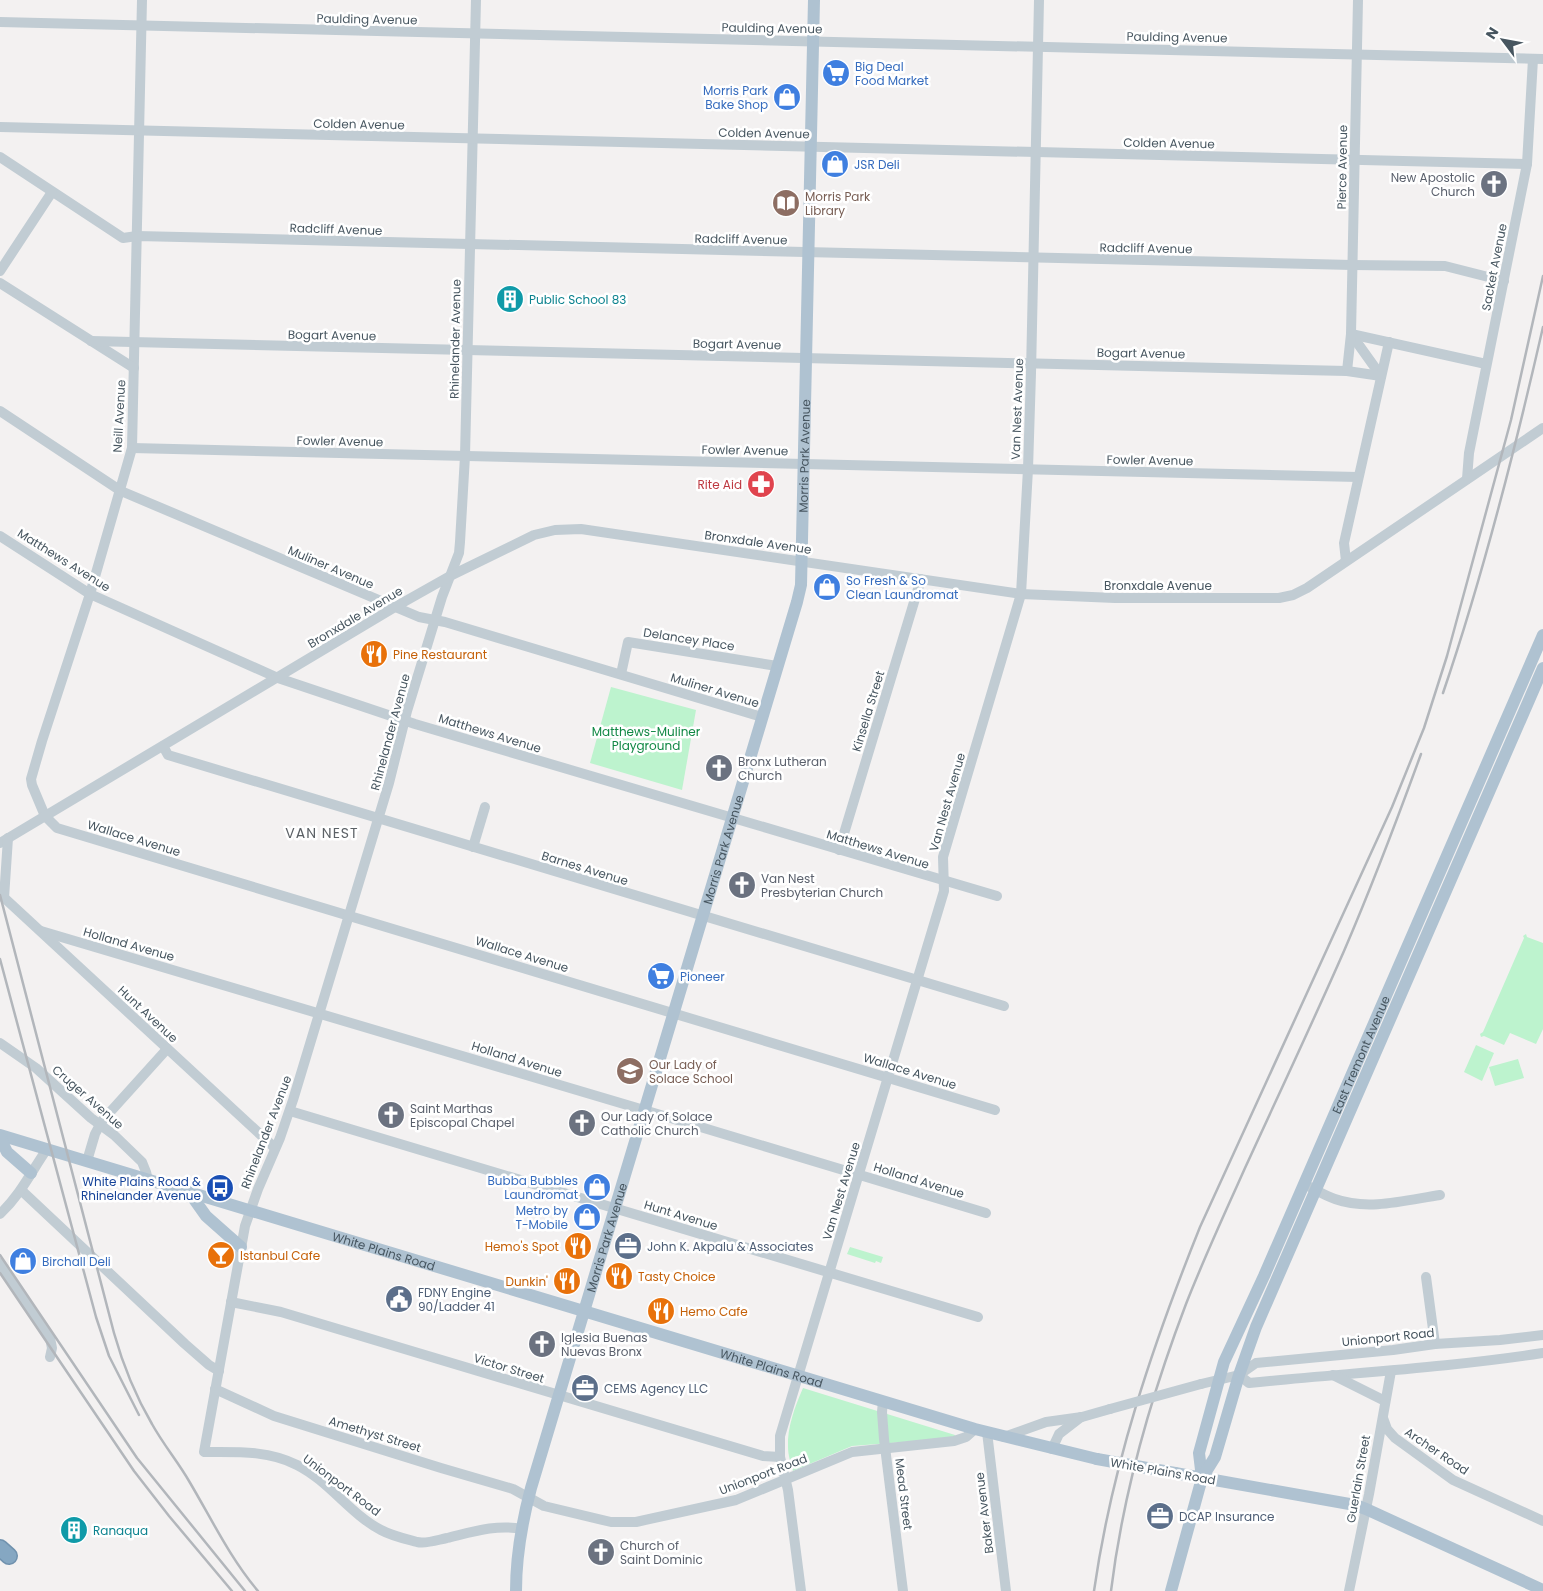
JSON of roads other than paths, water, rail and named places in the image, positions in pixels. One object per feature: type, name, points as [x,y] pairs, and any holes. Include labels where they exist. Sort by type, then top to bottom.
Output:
[{"type":"main road","name":"Morris Park Avenue","points":[[516,1591],[518,1555],[528,1498],[778,666],[802,578],[805,358],[814,0]]},
{"type":"main road","name":"East Tremont Avenue","points":[[1171,1591],[1202,1478],[1215,1457],[1239,1375],[1309,1187],[1402,975],[1433,921],[1471,832],[1519,707],[1543,635]]},
{"type":"main road","name":"East Tremont Avenue","points":[[1402,975],[1420,916],[1459,827],[1519,707],[1543,668]]},
{"type":"main road","points":[[1459,827],[1471,832]]},
{"type":"main road","points":[[1420,916],[1433,921]]},
{"type":"main road","points":[[0,1136],[7,1152],[31,1173]]},
{"type":"main road","name":"White Plains Road","points":[[0,1136],[1004,1437],[1097,1459],[1366,1509],[1543,1590]]},
{"type":"main road","name":"East Tremont Avenue","points":[[1202,1478],[1199,1453],[1224,1362],[1260,1284],[1309,1187]]},
{"type":"main road","points":[[188,1192],[206,1216],[241,1247]]},
{"type":"street","name":"Neill Avenue","points":[[45,816],[31,779],[90,594],[132,448],[142,0]]},
{"type":"street","name":"Rhinelander Avenue","points":[[204,1452],[245,1226],[290,1111],[393,770],[405,720],[435,620],[458,553],[465,456],[476,0]]},
{"type":"street","name":"Van Nest Avenue","points":[[801,1591],[788,1490],[780,1457],[780,1436],[944,891],[944,853],[1021,594],[1028,469],[1039,0]]},
{"type":"street","name":"Pierce Avenue","points":[[1347,371],[1351,334],[1358,0]]},
{"type":"street","name":"Paulding Avenue","points":[[0,22],[1538,59]]},
{"type":"street","name":"Sacket Avenue","points":[[1467,479],[1469,453],[1527,164],[1538,59]]},
{"type":"street","name":"Colden Avenue","points":[[0,127],[1527,164]]},
{"type":"street","name":"Radcliff Avenue","points":[[0,157],[123,238],[137,236],[1446,266],[1504,281]]},
{"type":"street","points":[[0,271],[52,192]]},
{"type":"street","points":[[0,283],[134,368]]},
{"type":"street","points":[[1351,334],[1486,364]]},
{"type":"street","points":[[1351,334],[1381,376]]},
{"type":"street","name":"Bogart Avenue","points":[[91,342],[1347,371],[1381,376]]},
{"type":"street","points":[[1346,561],[1344,544],[1389,342]]},
{"type":"street","name":"Muliner Avenue","points":[[0,411],[121,491],[418,617],[435,620],[621,674],[762,717]]},
{"type":"street","name":"Bronxdale Avenue","points":[[4,841],[395,607],[450,576],[534,534],[555,530],[581,529],[1021,594],[1115,598],[1279,598],[1301,592],[1543,428]]},
{"type":"street","name":"Fowler Avenue","points":[[132,448],[1358,477]]},
{"type":"street","name":"Matthews Avenue","points":[[0,536],[90,594],[278,678],[405,720],[996,896]]},
{"type":"street","name":"Kinsella Street","points":[[839,850],[920,579]]},
{"type":"street","name":"Delancey Place","points":[[621,674],[628,642],[778,666]]},
{"type":"street","name":"Barnes Avenue","points":[[163,746],[168,755],[1004,1006]]},
{"type":"street","points":[[473,847],[486,807]]},
{"type":"street","name":"Wallace Avenue","points":[[45,816],[58,828],[995,1110]]},
{"type":"street","name":"Hunt Avenue","points":[[4,841],[2,896],[275,1148]]},
{"type":"street","name":"Holland Avenue","points":[[41,931],[986,1213]]},
{"type":"street","name":"Cruger Avenue","points":[[0,1043],[36,1068],[114,1135],[142,1162],[148,1180]]},
{"type":"street","points":[[87,1161],[100,1124],[167,1049]]},
{"type":"street","name":"Hunt Avenue","points":[[290,1111],[978,1317]]},
{"type":"street","points":[[0,1214],[22,1190],[47,1149]]},
{"type":"street","points":[[1309,1187],[1335,1199],[1363,1204],[1380,1204],[1440,1195]]},
{"type":"street","points":[[22,1190],[185,1344],[209,1365],[219,1371]]},
{"type":"street","points":[[0,1263],[50,1338],[52,1348],[50,1357]]},
{"type":"street","points":[[1426,1277],[1435,1344]]},
{"type":"street","name":"Victor Street","points":[[231,1302],[281,1312],[763,1456],[780,1457]]},
{"type":"street","name":"Unionport Road","points":[[1004,1437],[1046,1422],[1082,1417],[1239,1375],[1256,1363],[1393,1350],[1435,1344],[1543,1335]]},
{"type":"street","points":[[1239,1375],[1249,1383],[1391,1371],[1543,1353]]},
{"type":"street","name":"Guerlain Street","points":[[1349,1591],[1391,1371]]},
{"type":"street","points":[[1332,1375],[1386,1401]]},
{"type":"street","name":"Amethyst Street","points":[[215,1389],[274,1416],[513,1489],[528,1498]]},
{"type":"street","name":"Mead Street","points":[[883,1401],[882,1417],[885,1448],[904,1591]]},
{"type":"street","name":"Archer Road","points":[[1382,1416],[1387,1429],[1396,1438],[1453,1480],[1543,1521]]},
{"type":"street","name":"Unionport Road","points":[[1052,1449],[1059,1434],[1082,1417]]},
{"type":"street","name":"Unionport Road","points":[[528,1498],[544,1506],[611,1522],[629,1523],[729,1502],[754,1494],[852,1452],[954,1441],[981,1430]]},
{"type":"street","name":"Baker Avenue","points":[[981,1430],[1006,1591]]},
{"type":"street","name":"Unionport Road","points":[[204,1452],[252,1452],[296,1464],[326,1485],[360,1515],[380,1529],[416,1542],[428,1542],[491,1528],[522,1529]]},
{"type":"railway","points":[[1094,1591],[1102,1544],[1123,1451],[1151,1360],[1183,1271],[1200,1227],[1392,807],[1424,728],[1447,656],[1511,420],[1543,276]]},
{"type":"railway","points":[[1443,693],[1498,511],[1543,327]]},
{"type":"railway","points":[[1111,1591],[1116,1554],[1131,1481],[1150,1409],[1173,1339],[1222,1219],[1344,951],[1384,853],[1421,754]]},
{"type":"railway","points":[[0,895],[114,1333],[125,1368],[140,1402],[156,1431],[185,1474],[230,1551],[258,1591]]},
{"type":"railway","points":[[0,959],[96,1317],[109,1356],[139,1415]]},
{"type":"railway","points":[[0,1255],[137,1458],[245,1591]]},
{"type":"railway","points":[[0,1273],[134,1471],[232,1591]]},
{"type":"place","name":"Big Deal Food Market","points":[[836,73]]},
{"type":"place","name":"Morris Park Bake Shop","points":[[787,97]]},
{"type":"place","name":"JSR Deli","points":[[835,164]]},
{"type":"place","name":"New Apostolic Church","points":[[1494,184]]},
{"type":"place","name":"Morris Park Library","points":[[786,203]]},
{"type":"place","name":"Public School 83","points":[[510,299]]},
{"type":"place","name":"Rite Aid","points":[[761,484]]},
{"type":"place","name":"So Fresh & So Clean Laundromat","points":[[827,587]]},
{"type":"place","name":"Pine Restaurant","points":[[374,654]]},
{"type":"place","name":"Bronx Lutheran Church","points":[[719,768]]},
{"type":"place","name":"Van Nest Presbyterian Church","points":[[742,885]]},
{"type":"place","name":"Pioneer","points":[[661,976]]},
{"type":"place","name":"Our Lady of Solace School","points":[[630,1071]]},
{"type":"place","name":"Saint Marthas Episcopal Chapel","points":[[391,1115]]},
{"type":"place","name":"Our Lady of Solace Catholic Church","points":[[582,1123]]},
{"type":"place","name":"Bubba Bubbles Laundromat","points":[[597,1187]]},
{"type":"place","name":"White Plains Road & Rhinelander Avenue","points":[[220,1188]]},
{"type":"place","name":"Metro by T-Mobile","points":[[587,1217]]},
{"type":"place","name":"Hemo's Spot","points":[[578,1246]]},
{"type":"place","name":"John K. Akpalu & Associates","points":[[628,1246]]},
{"type":"place","name":"Istanbul Cafe","points":[[221,1255]]},
{"type":"place","name":"Birchall Deli","points":[[23,1261]]},
{"type":"place","name":"Tasty Choice","points":[[619,1276]]},
{"type":"place","name":"Dunkin'","points":[[567,1281]]},
{"type":"place","name":"FDNY Engine 90/Ladder 41","points":[[399,1299]]},
{"type":"place","name":"Hemo Cafe","points":[[661,1311]]},
{"type":"place","name":"Iglesia Buenas Nuevas Bronx","points":[[542,1344]]},
{"type":"place","name":"CEMS Agency LLC","points":[[585,1388]]},
{"type":"place","name":"DCAP Insurance","points":[[1160,1516]]},
{"type":"place","name":"Ranaqua","points":[[74,1530]]},
{"type":"place","name":"Church of Saint Dominic","points":[[601,1552]]},
{"type":"district","name":"VAN NEST","points":[[322,833]]},
{"type":"park label","name":"Matthews-Muliner Playground","points":[[646,738]]}]
